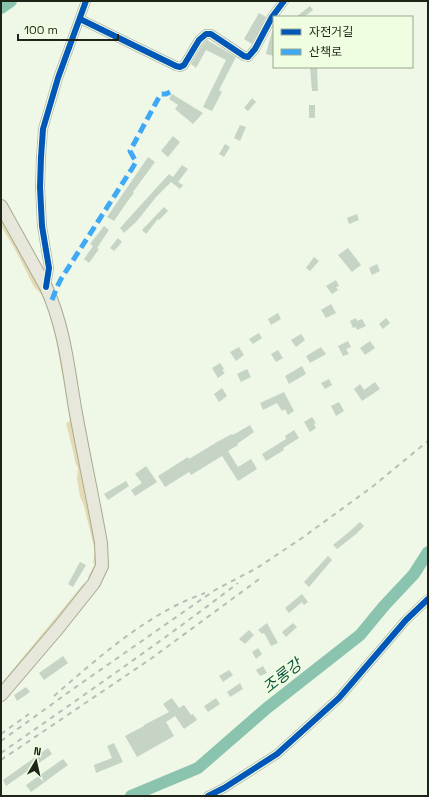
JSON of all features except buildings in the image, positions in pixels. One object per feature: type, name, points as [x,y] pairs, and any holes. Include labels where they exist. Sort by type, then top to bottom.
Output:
[{"type":"main road","points":[[1,206],[46,287],[62,329],[82,446],[100,537],[102,559],[102,566],[94,583],[59,627],[1,694]]},
{"type":"street","points":[[46,287],[49,268],[42,226],[40,187],[40,157],[43,129],[58,78],[86,1]]},
{"type":"street","points":[[80,19],[176,66],[180,66],[184,65],[199,40],[206,34],[211,34],[244,56],[248,56],[255,49],[272,17],[284,1]]},
{"type":"street","points":[[208,796],[224,788],[277,754],[289,744],[339,698],[406,620],[428,599]]},
{"type":"shaded area","points":[[1,217],[33,272],[56,324],[98,562],[91,579],[88,577],[95,564],[93,563],[95,550],[80,496],[77,479],[78,468],[75,462],[66,423],[69,422],[70,417],[55,334],[47,306],[42,295],[34,287],[16,251],[1,226]]},
{"type":"shaded area","points":[[84,583],[88,586],[1,688],[1,684]]},
{"type":"waterway","name":"조롱강","points":[[1,8],[11,1]]},
{"type":"waterway","name":"조롱강","points":[[131,796],[198,768],[267,708],[360,635],[384,606],[414,574],[428,552]]},
{"type":"railway","points":[[1,741],[215,590],[257,568],[302,538],[372,487],[428,441]]},
{"type":"railway","points":[[1,760],[152,658],[262,577]]},
{"type":"railway","points":[[1,753],[150,648],[238,583]]},
{"type":"railway","points":[[54,696],[125,637],[144,624],[164,612],[205,593]]},
{"type":"railway","points":[[1,734],[29,714]]},
{"type":"marked path","points":[[52,300],[61,279],[136,162],[130,151],[158,99],[161,94],[170,92]]},
{"type":"cycle path","points":[[46,287],[49,268],[42,226],[40,187],[43,129],[58,78],[86,1]]},
{"type":"cycle path","points":[[80,19],[180,67],[184,65],[199,40],[206,34],[211,34],[244,56],[248,57],[255,49],[272,17],[284,1]]},
{"type":"cycle path","points":[[208,796],[224,788],[277,754],[339,698],[406,620],[428,599]]}]
